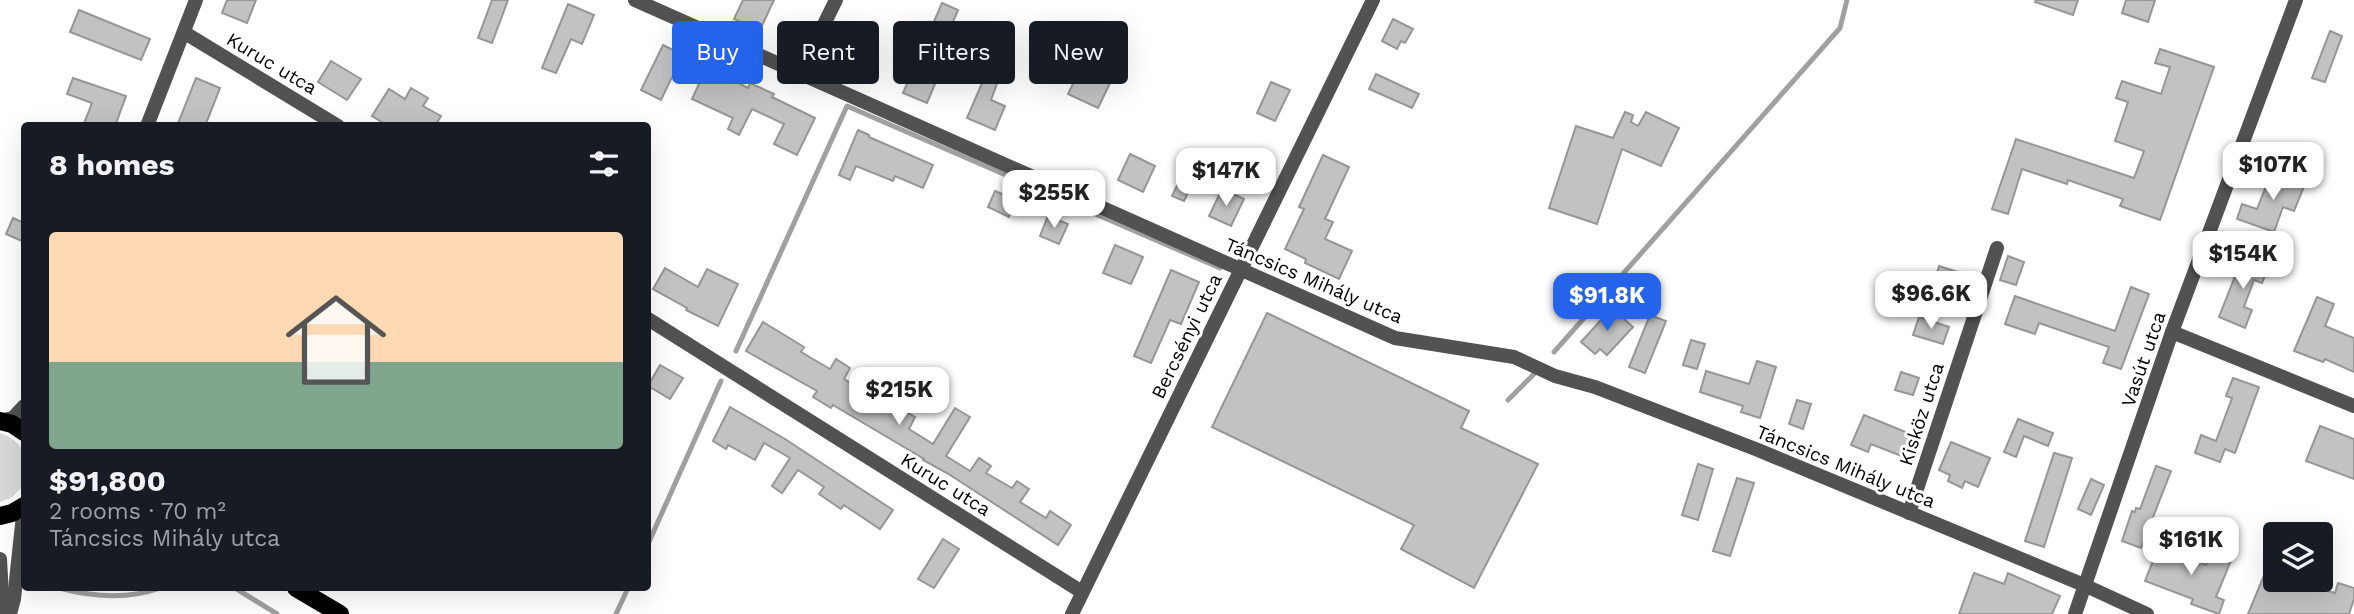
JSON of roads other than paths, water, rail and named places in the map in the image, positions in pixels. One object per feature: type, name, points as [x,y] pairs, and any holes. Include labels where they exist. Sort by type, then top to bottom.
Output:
[{"type":"main road","points":[[0,421],[21,430]]},
{"type":"main road","points":[[0,516],[21,508]]},
{"type":"main road","points":[[301,591],[340,614]]},
{"type":"street","points":[[149,122],[196,0]]},
{"type":"street","name":"Táncsics Mihály utca","points":[[635,0],[777,63]]},
{"type":"street","points":[[826,21],[836,0]]},
{"type":"street","name":"Bercsényi utca","points":[[1072,614],[1373,0]]},
{"type":"street","name":"Vasút utca","points":[[2075,614],[2172,332],[2296,0]]},
{"type":"street","name":"Kuruc utca","points":[[185,33],[331,122]]},
{"type":"street","name":"Táncsics Mihály utca","points":[[825,84],[1395,338],[1514,357],[1555,376],[1595,387],[1758,450],[2084,584],[2147,614]]},
{"type":"street","name":"Kisköz utca","points":[[1909,513],[1997,248]]},
{"type":"street","name":"Kuruc utca","points":[[651,321],[1082,592]]},
{"type":"street","points":[[2172,332],[2354,406]]},
{"type":"street","points":[[0,421],[13,418],[21,409]]},
{"type":"street","points":[[10,614],[21,534]]},
{"type":"street","points":[[0,559],[4,614]]},
{"type":"waterway","points":[[1554,352],[1840,28],[1847,0]]},
{"type":"waterway","points":[[736,351],[847,106],[1220,268]]},
{"type":"waterway","points":[[1508,400],[1535,373]]},
{"type":"waterway","points":[[651,537],[721,381]]},
{"type":"waterway","points":[[74,591],[110,596],[151,591]]},
{"type":"waterway","points":[[240,591],[277,614]]},
{"type":"waterway","points":[[616,614],[627,591]]}]
